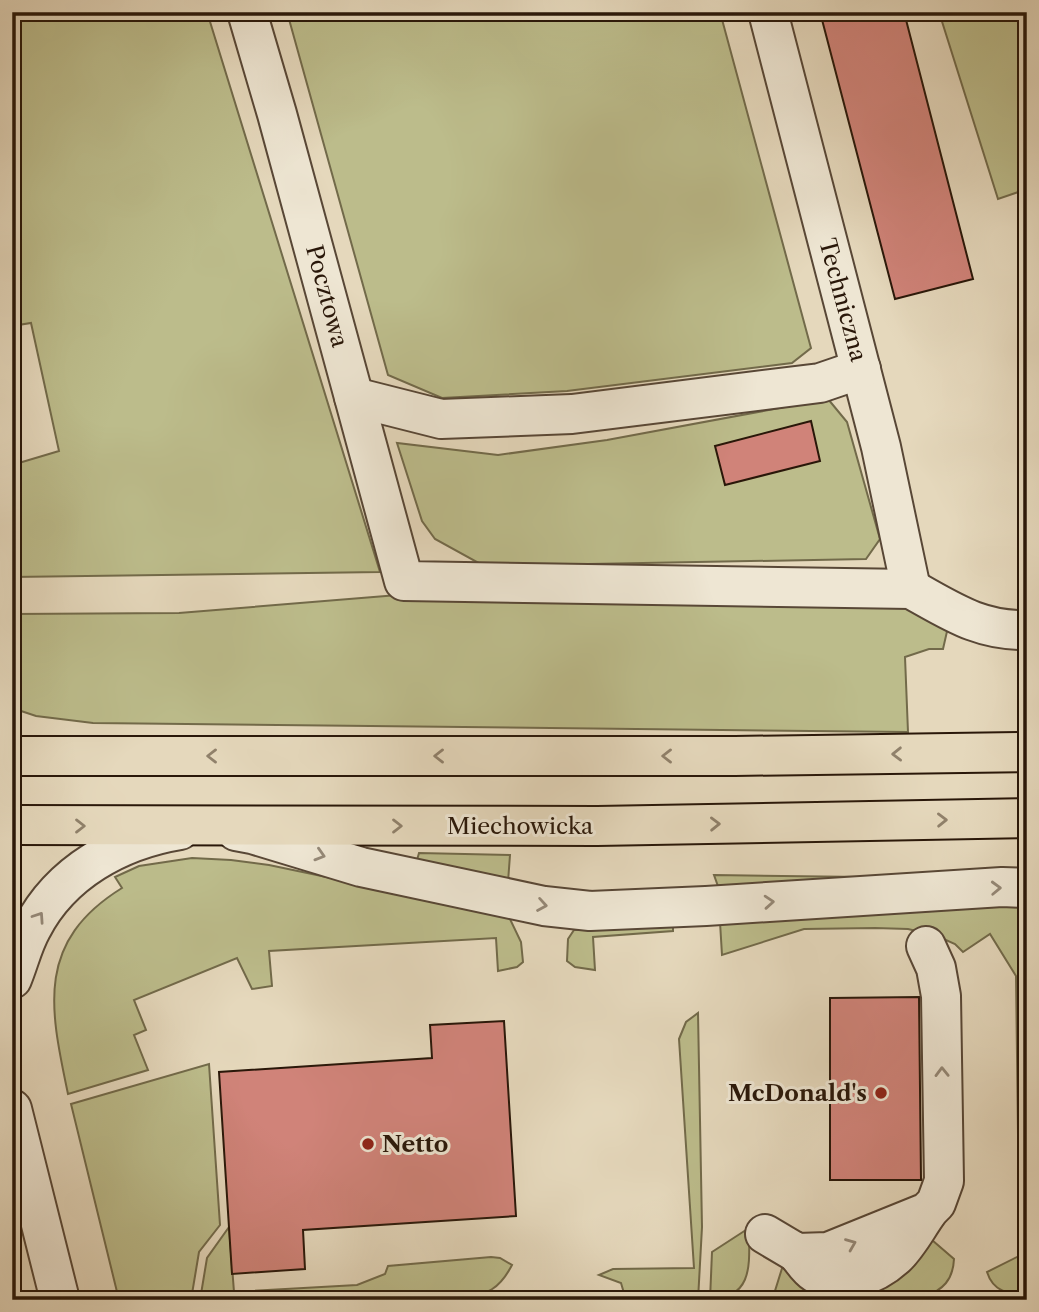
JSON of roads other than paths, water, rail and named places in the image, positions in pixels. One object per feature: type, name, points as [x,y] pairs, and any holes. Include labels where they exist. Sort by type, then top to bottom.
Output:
[{"type":"main road","points":[[12,755],[735,756],[1027,752]]},
{"type":"main road","name":"Miechowicka","points":[[12,825],[597,826],[1027,818]]},
{"type":"street","name":"Pocztowa","points":[[247,12],[404,581],[911,589]]},
{"type":"street","name":"Techniczna","points":[[768,12],[881,447],[911,589]]},
{"type":"street","points":[[354,397],[441,419],[572,414],[820,383],[861,369]]},
{"type":"street","points":[[911,589],[970,621],[1002,630],[1027,630]]},
{"type":"street","points":[[12,979],[31,928],[54,895],[78,872],[104,854],[136,842],[168,832],[206,826],[252,834],[361,867],[544,906],[590,911],[1002,887],[1027,888]]},
{"type":"street","points":[[781,1243],[813,1272],[830,1280],[852,1279],[872,1272],[895,1256],[936,1203],[944,1181],[941,996],[936,968],[926,946]]},
{"type":"street","points":[[12,1109],[60,1300]]},
{"type":"place","name":"McDonald's","points":[[881,1093]]},
{"type":"place","name":"Netto","points":[[368,1144]]}]
